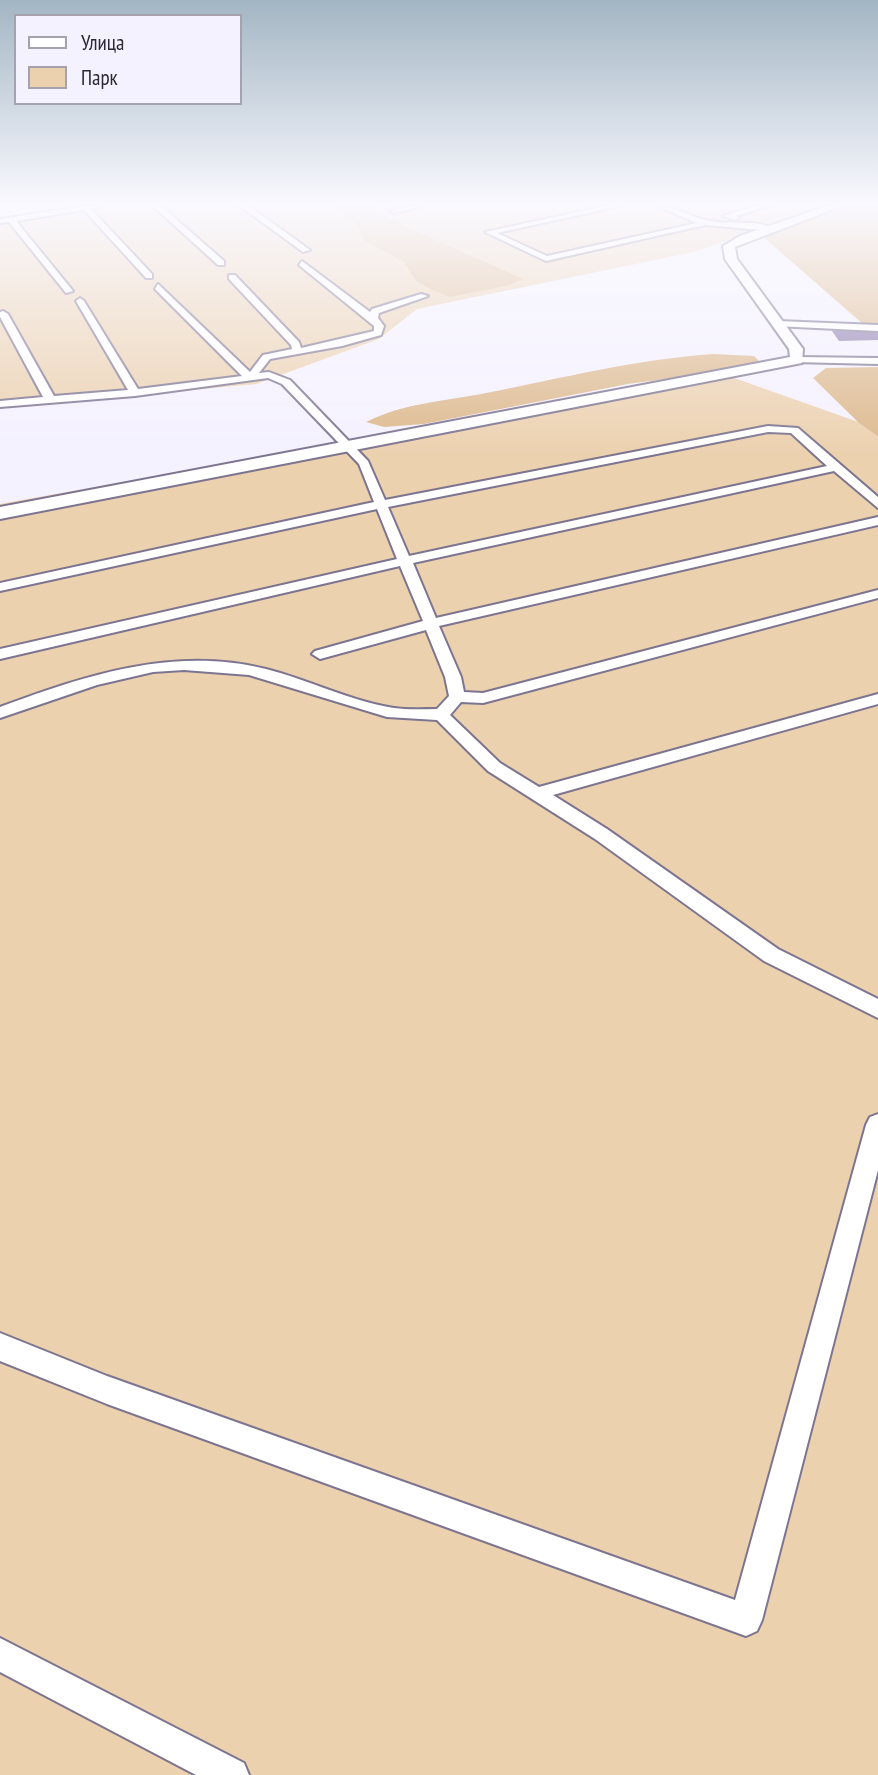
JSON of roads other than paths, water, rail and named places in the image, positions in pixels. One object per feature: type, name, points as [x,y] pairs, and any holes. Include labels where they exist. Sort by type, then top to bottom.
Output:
[{"type":"street","points":[[160,289],[250,378]]},
{"type":"street","points":[[243,289],[296,344],[297,350]]},
{"type":"street","points":[[250,378],[267,357],[342,343],[378,333],[379,326],[373,318],[332,289]]},
{"type":"street","points":[[754,289],[796,349],[797,360]]},
{"type":"street","points":[[373,318],[374,311],[424,296]]},
{"type":"street","points":[[80,301],[135,393]]},
{"type":"street","points":[[3,314],[46,387],[50,401]]},
{"type":"street","points":[[778,324],[878,328]]},
{"type":"street","points":[[0,513],[797,360],[878,361]]},
{"type":"street","points":[[0,404],[135,393],[269,375],[286,382],[364,463],[453,677],[457,697]]},
{"type":"street","points":[[0,587],[382,504],[782,428],[794,430],[878,504]]},
{"type":"street","points":[[0,654],[405,561],[837,467]]},
{"type":"street","points":[[320,654],[430,624],[878,521]]},
{"type":"street","points":[[457,697],[483,698],[640,654],[878,594]]},
{"type":"street","points":[[0,713],[92,680],[181,663],[247,670],[300,683],[390,713],[441,715],[494,767],[539,793],[771,955],[878,1009]]},
{"type":"street","points":[[441,715],[457,697]]},
{"type":"street","points":[[539,793],[878,699]]},
{"type":"street","points":[[0,1347],[107,1391],[746,1620],[878,1125]]},
{"type":"street","points":[[0,1654],[232,1775]]}]
